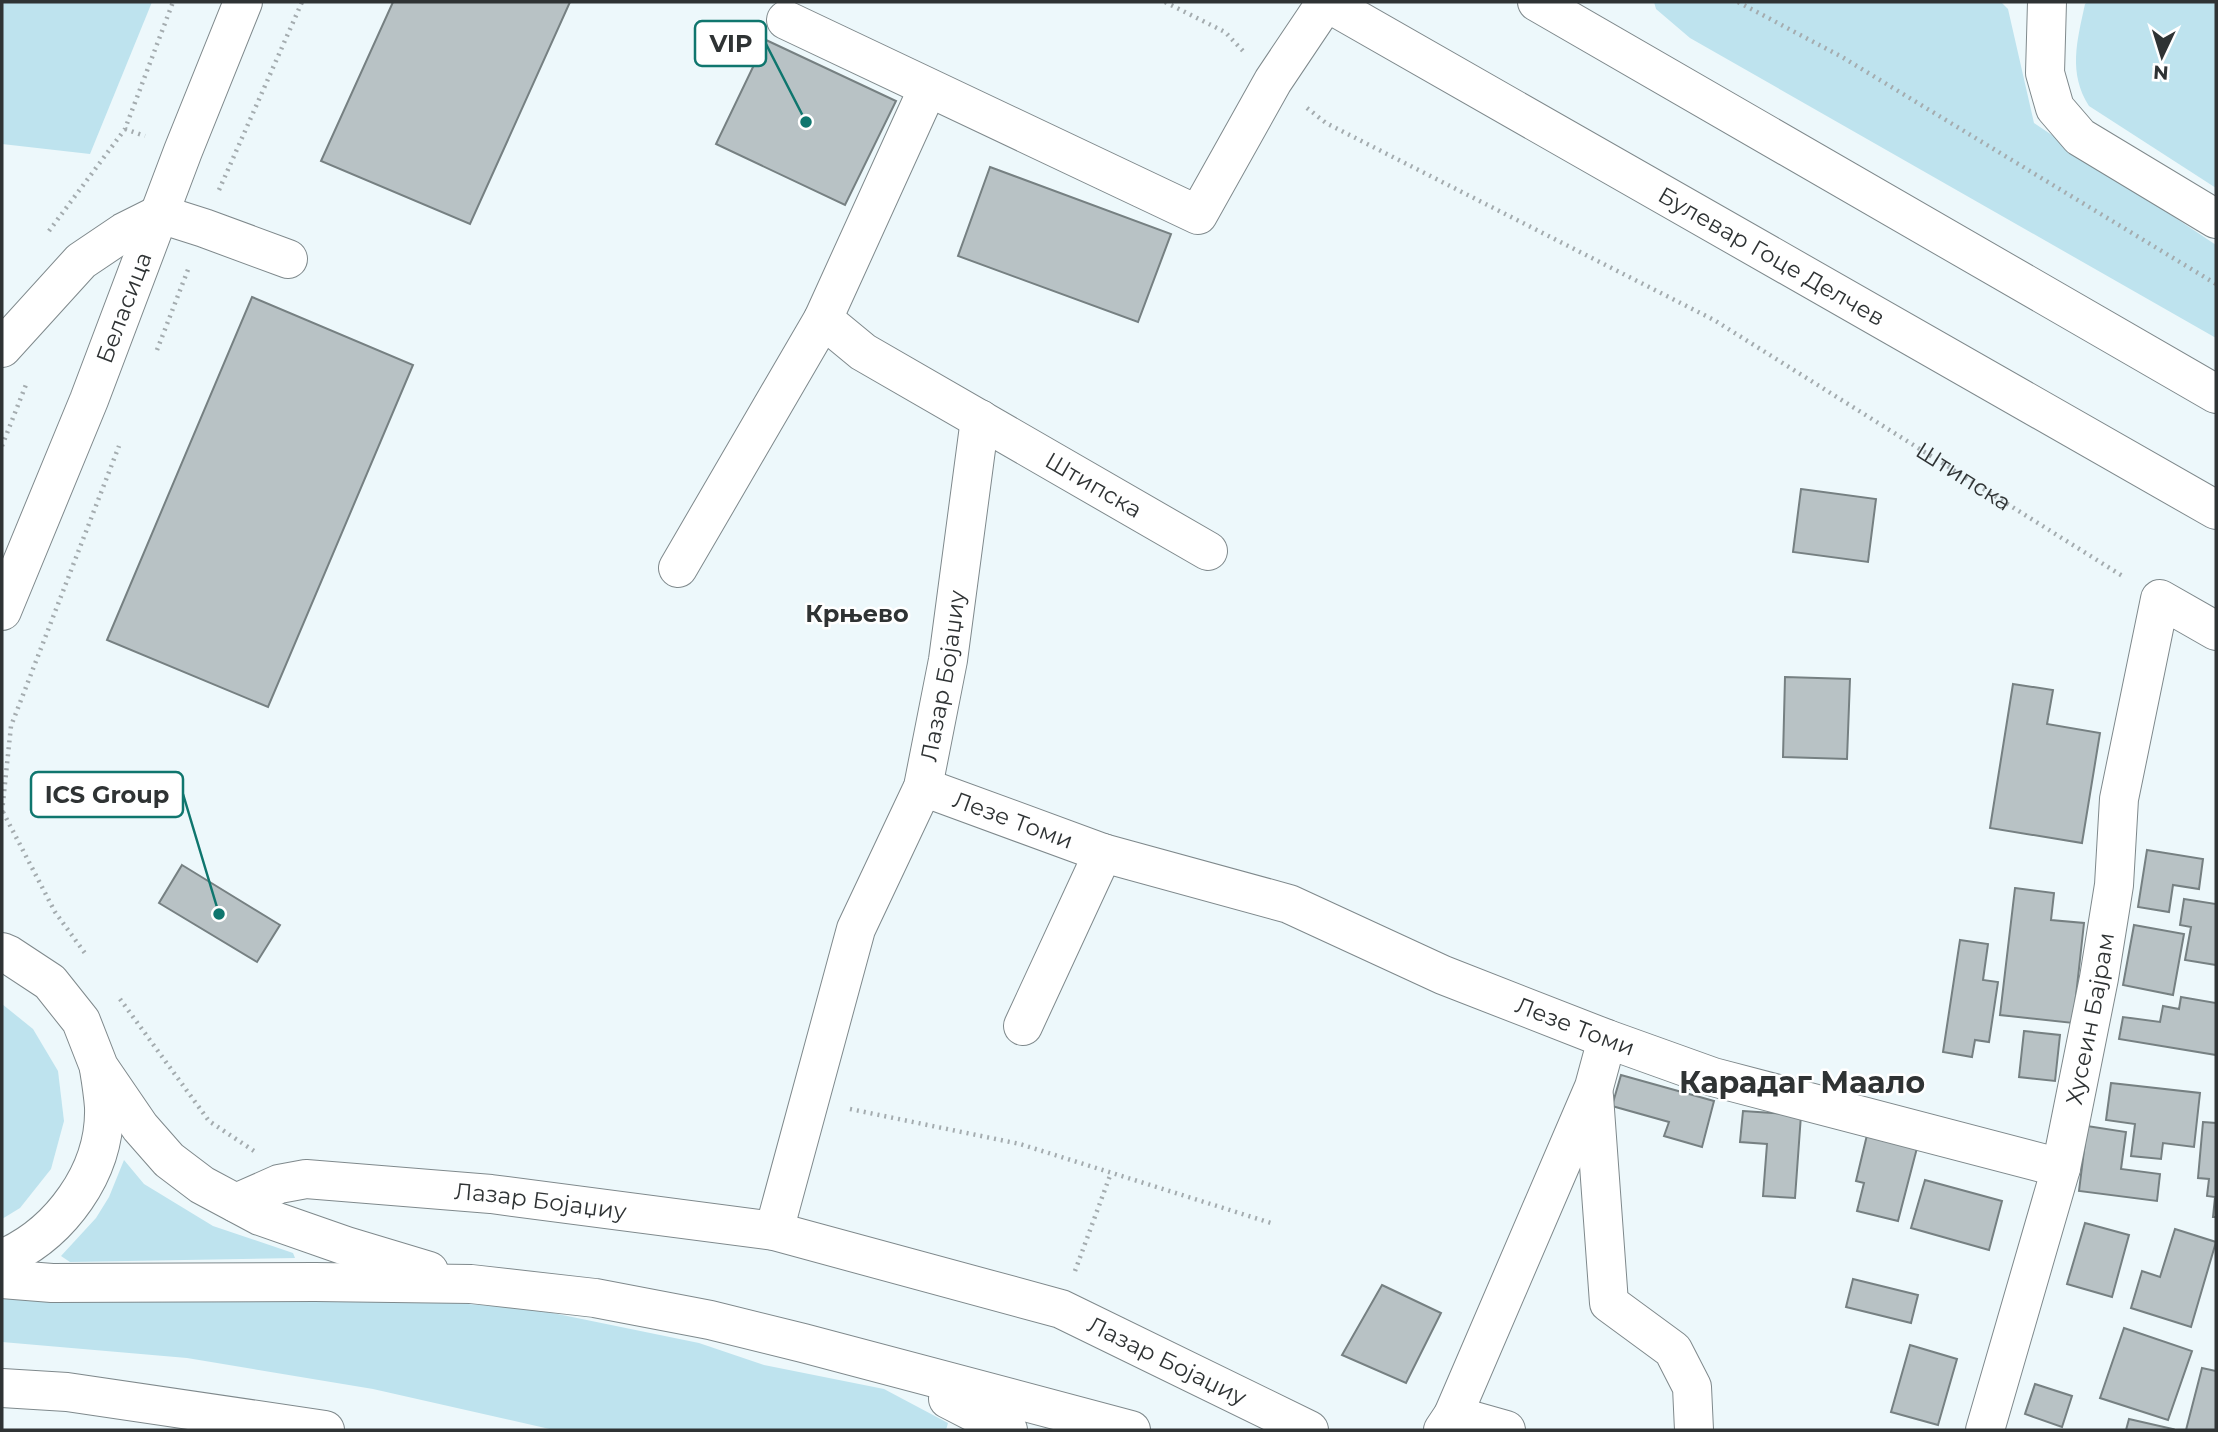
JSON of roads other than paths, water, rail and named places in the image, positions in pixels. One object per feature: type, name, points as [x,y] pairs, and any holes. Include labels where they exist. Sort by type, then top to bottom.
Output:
[{"type":"street","name":"Беласица","points":[[2,611],[89,400],[243,2]]},
{"type":"street","points":[[786,20],[1198,215],[1273,81],[1326,2]]},
{"type":"street","name":"Булевар Гоце Делчев","points":[[1326,2],[2216,510]]},
{"type":"street","points":[[1537,2],[1585,14],[2216,394]]},
{"type":"street","points":[[2047,2],[2045,73],[2055,108],[2080,137],[2216,219]]},
{"type":"street","points":[[678,568],[823,319],[928,88]]},
{"type":"street","points":[[2,348],[81,261],[124,232],[160,214],[288,259]]},
{"type":"street","points":[[823,319],[863,352],[980,419]]},
{"type":"street","name":"Штипска","points":[[980,419],[1208,551]]},
{"type":"street","name":"Лазар Бојаџиу","points":[[774,1231],[856,929],[923,786],[948,660],[980,419]]},
{"type":"street","name":"Хусеин Бајрам","points":[[1985,1430],[2060,1168],[2106,938],[2114,885],[2119,799],[2160,599],[2216,631]]},
{"type":"street","name":"Лезе Томи","points":[[923,786],[1104,853],[1289,904],[1443,975],[1713,1077],[2060,1168]]},
{"type":"street","name":"Лезе Томи","points":[[1023,1026],[1104,853]]},
{"type":"street","points":[[4,946],[50,982],[81,1021],[99,1067],[140,1127],[169,1160],[202,1185],[260,1216],[471,1284]]},
{"type":"street","points":[[1506,1430],[1448,1422],[1594,1087],[1607,1039]]},
{"type":"street","points":[[2,1259],[24,1250],[56,1223],[82,1189],[98,1150],[104,1109],[99,1067]]},
{"type":"street","points":[[1594,1087],[1609,1303],[1674,1350],[1692,1387],[1694,1430]]},
{"type":"street","name":"Лазар Бојаџиу","points":[[236,1203],[279,1184],[306,1179],[491,1194],[774,1231],[1061,1309],[1309,1430]]},
{"type":"street","points":[[2,1279],[52,1283],[471,1284],[595,1298],[709,1320],[1115,1427]]},
{"type":"street","points":[[874,1363],[1008,1430]]},
{"type":"street","points":[[2,1388],[67,1392],[325,1430]]},
{"type":"place","name":"VIP","points":[[806,122]]},
{"type":"place","name":"ICS Group","points":[[219,914]]},
{"type":"district","name":"Крњево","points":[[857,614]]},
{"type":"district","name":"Карадаг Маало","points":[[1802,1083]]}]
